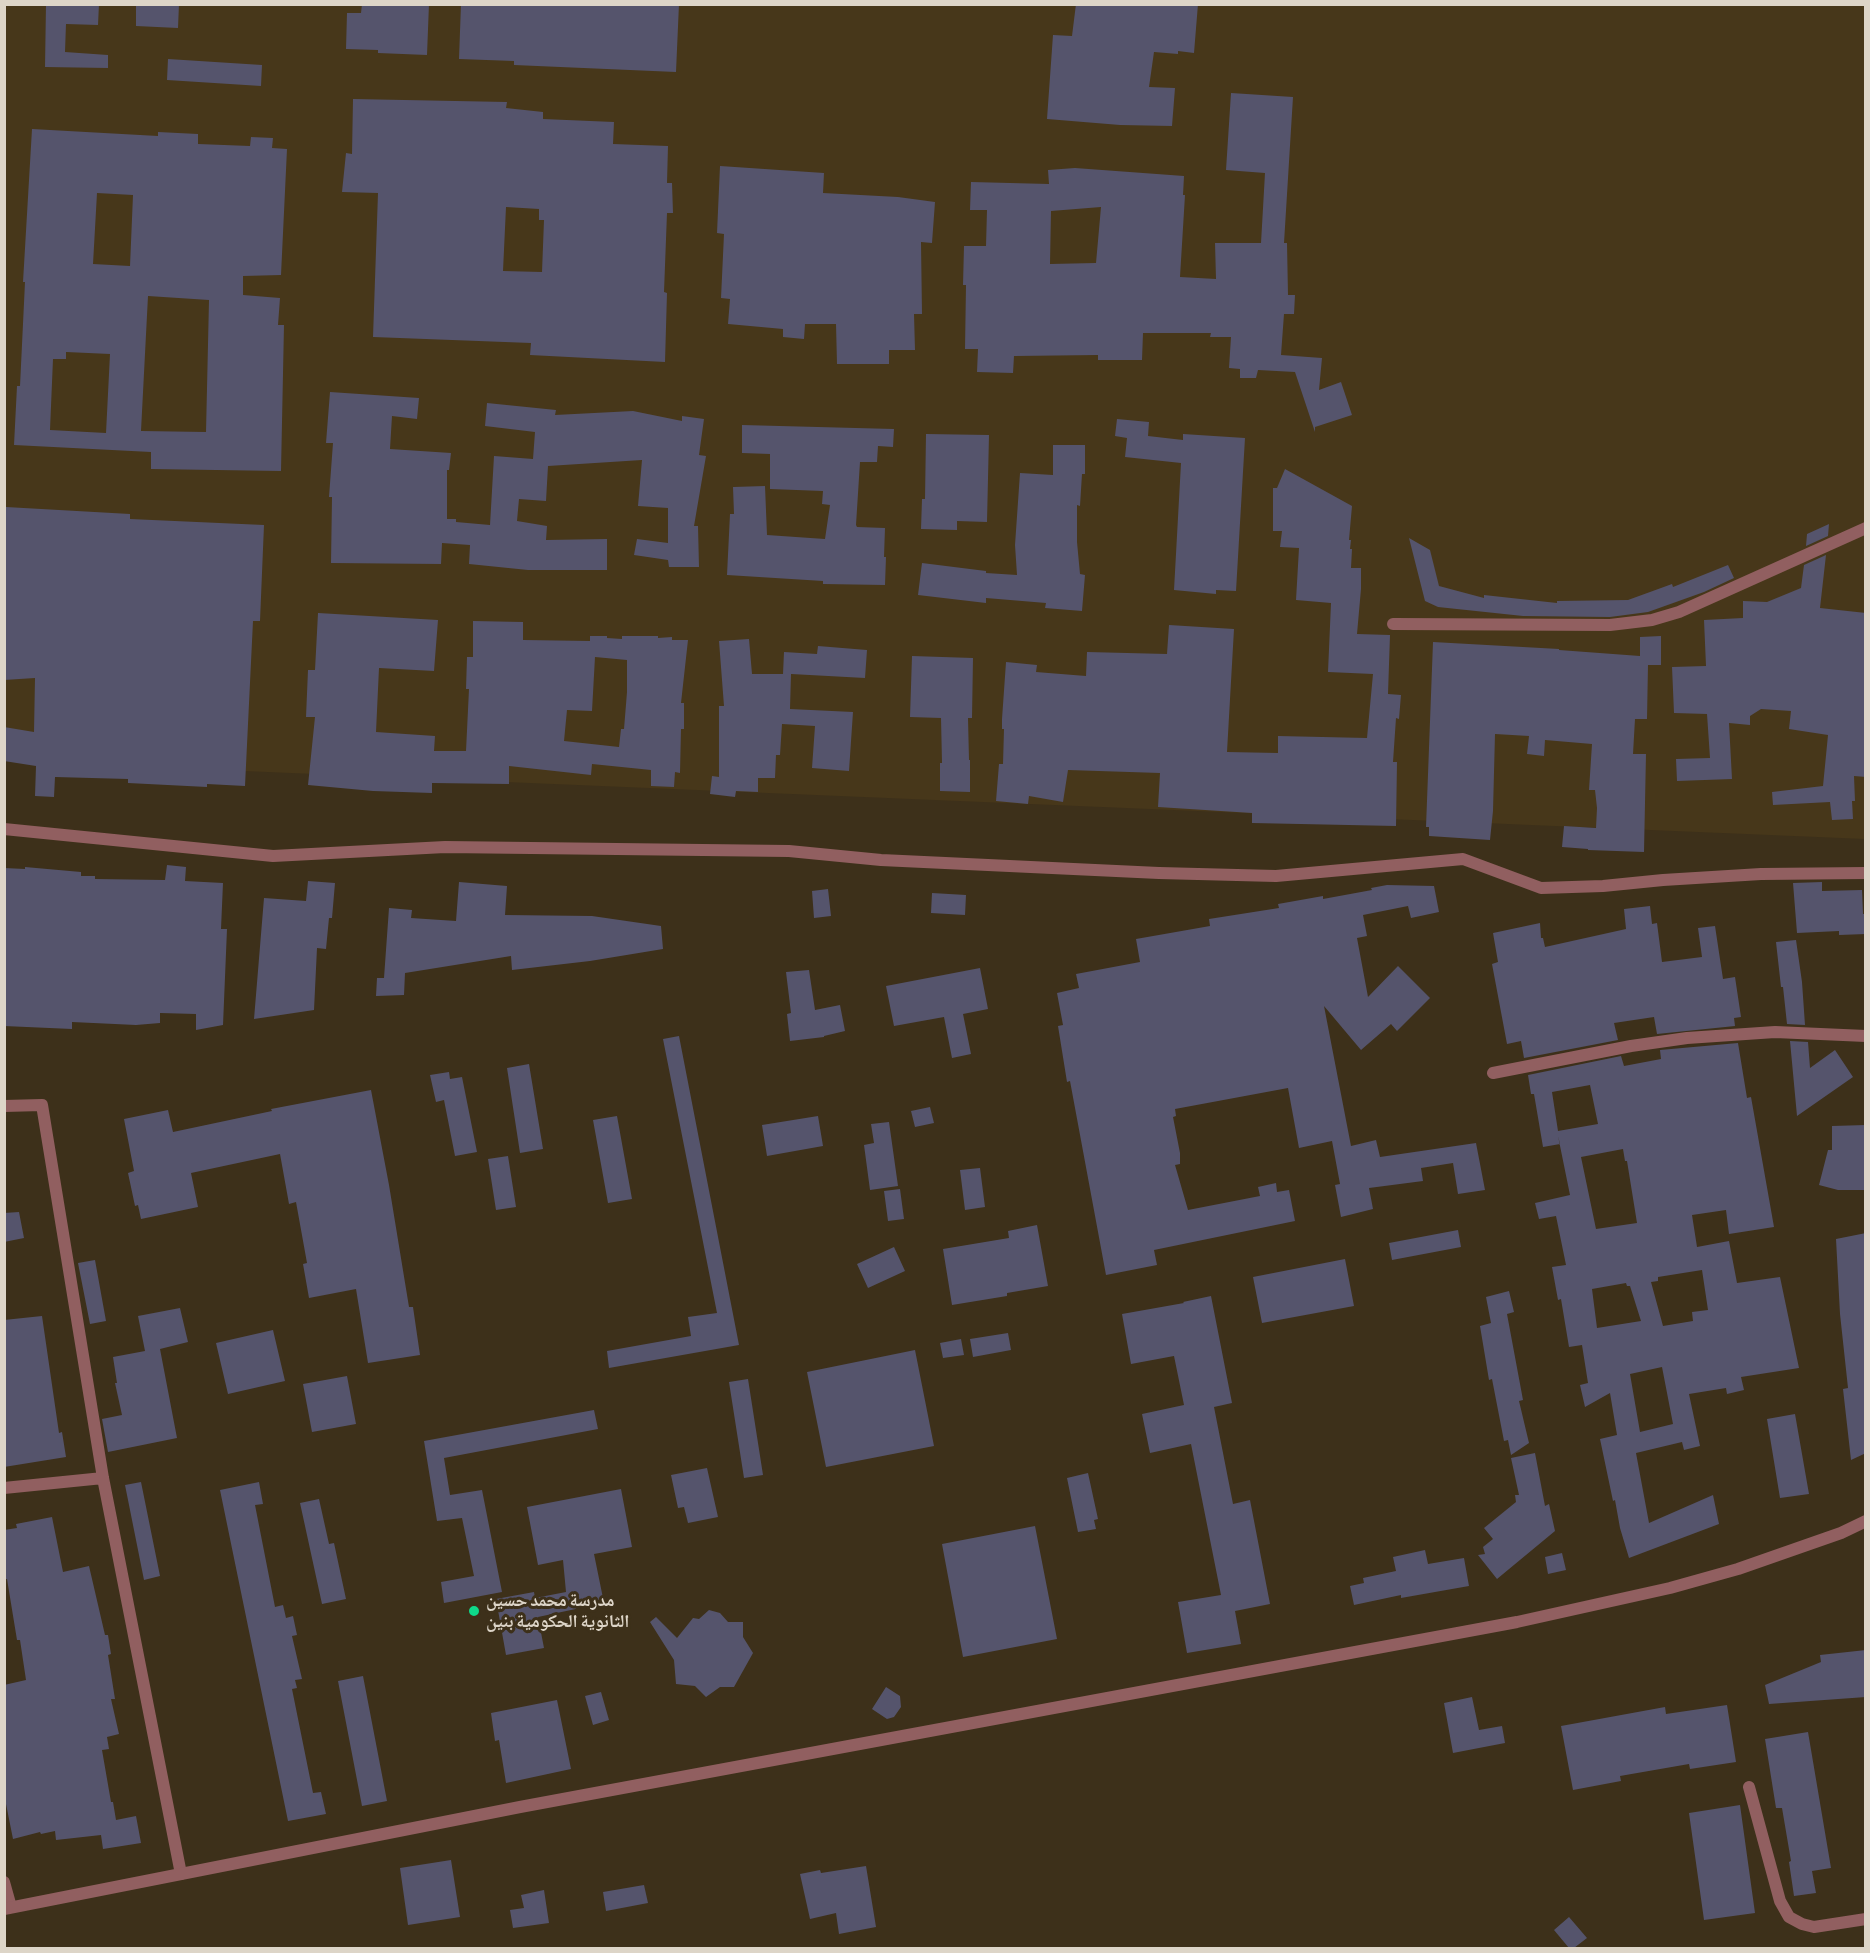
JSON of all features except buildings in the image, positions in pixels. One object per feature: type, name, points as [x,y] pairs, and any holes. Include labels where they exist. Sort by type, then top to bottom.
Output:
[{"type":"street","points":[[1393,624],[1610,625],[1652,620],[1679,612],[1866,528]]},
{"type":"street","points":[[4,829],[273,856],[445,848],[789,851],[881,860],[1276,876],[1463,859],[1541,888],[1603,886],[1761,874],[1866,873]]},
{"type":"street","points":[[1493,1073],[1631,1046],[1687,1038],[1775,1032],[1866,1036]]},
{"type":"street","points":[[4,1106],[42,1104],[103,1478],[181,1874]]},
{"type":"street","points":[[4,1488],[103,1478]]},
{"type":"street","points":[[4,1882],[8,1908],[543,1803],[1528,1620],[1659,1591],[1738,1569],[1841,1533],[1866,1521]]},
{"type":"street","points":[[1749,1787],[1780,1901],[1789,1917],[1814,1927],[1866,1919]]},
{"type":"shaded area","points":[[5,5],[1865,5],[1865,839],[5,761]]},
{"type":"place","name":"مدرسة محمد حسين الثانوية الحكومية بنين","points":[[474,1611]]}]
